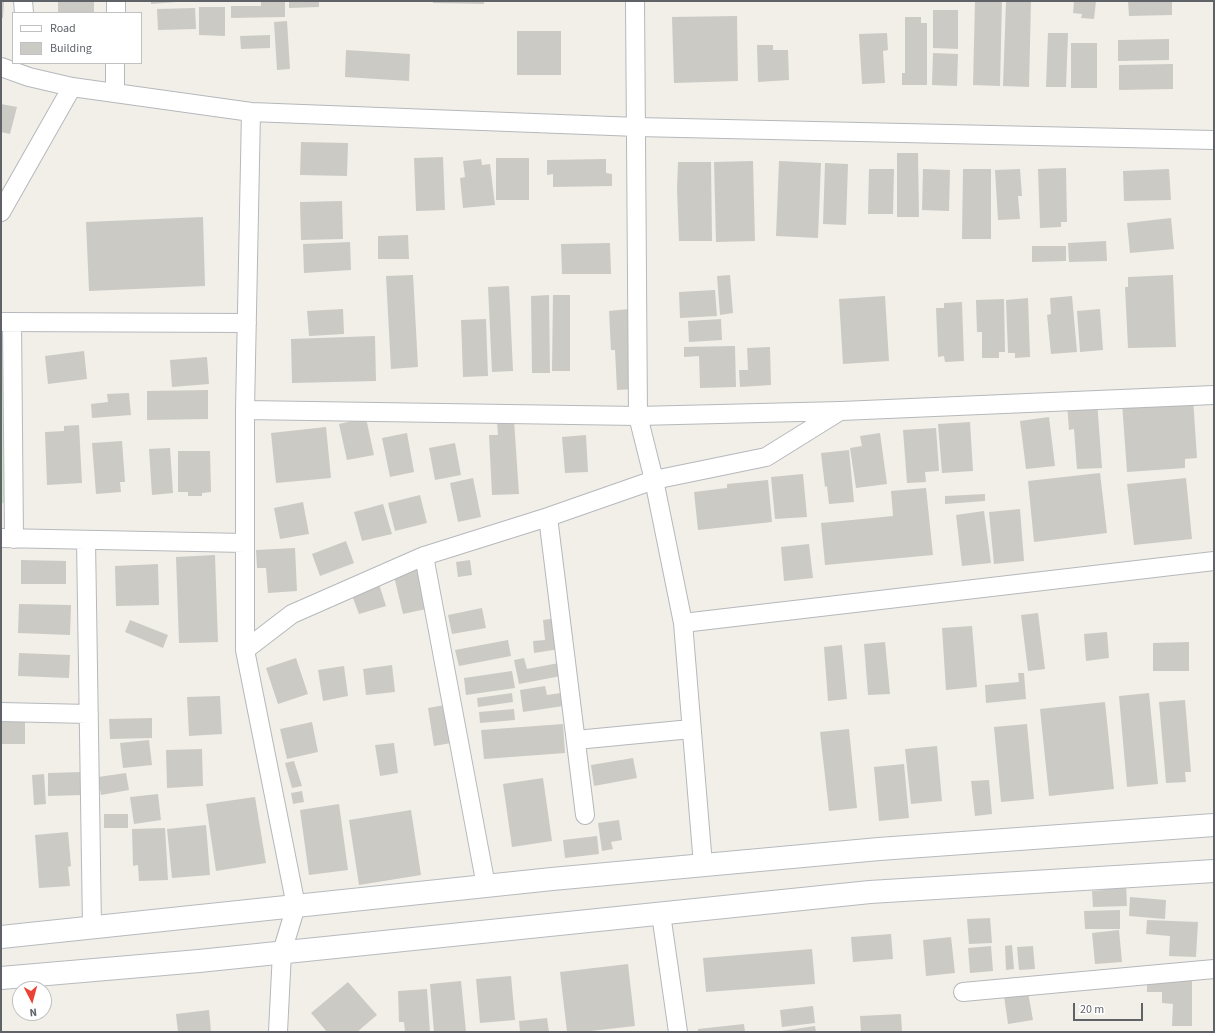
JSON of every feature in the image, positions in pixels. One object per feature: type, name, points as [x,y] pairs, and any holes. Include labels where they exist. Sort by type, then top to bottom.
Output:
[{"type":"street","points":[[23,1],[24,12]]},
{"type":"street","points":[[116,1],[116,12]]},
{"type":"street","points":[[635,1],[638,416],[654,480],[683,623],[703,865]]},
{"type":"street","points":[[115,64],[115,93]]},
{"type":"street","points":[[1,67],[28,70],[72,87],[251,112],[637,127],[1214,140]]},
{"type":"street","points":[[1,212],[72,87]]},
{"type":"street","points":[[251,112],[245,410],[245,650],[296,906],[282,952],[278,1032]]},
{"type":"street","points":[[245,543],[7,538],[7,322],[247,323]]},
{"type":"street","points":[[245,410],[638,416],[841,411],[1214,395]]},
{"type":"street","points":[[245,650],[292,614],[424,556],[548,517],[654,480],[766,457],[841,411]]},
{"type":"street","points":[[548,517],[585,816]]},
{"type":"street","points":[[86,540],[92,927]]},
{"type":"street","points":[[424,556],[486,886]]},
{"type":"street","points":[[683,623],[1214,561]]},
{"type":"street","points":[[1,712],[89,714]]},
{"type":"street","points":[[576,740],[691,729]]},
{"type":"street","points":[[1,937],[486,886],[703,865],[879,849],[1214,825]]},
{"type":"street","points":[[1,978],[282,952],[870,892],[1214,871]]},
{"type":"street","points":[[661,914],[678,1032]]},
{"type":"street","points":[[963,992],[1214,969]]},
{"type":"green space","points":[[1,342],[7,343],[5,503],[1,503]]},
{"type":"building","points":[[1,1],[4,1],[3,18],[1,18]]},
{"type":"building","points":[[58,1],[94,1],[94,12],[58,12]]},
{"type":"building","points":[[151,1],[177,1],[177,2],[151,4]]},
{"type":"building","points":[[261,1],[285,1],[285,17],[231,18],[231,6],[261,6]]},
{"type":"building","points":[[289,1],[319,1],[319,7],[289,8]]},
{"type":"building","points":[[433,1],[484,1],[484,4],[433,3]]},
{"type":"building","points":[[975,1],[1002,1],[1000,86],[973,85]]},
{"type":"building","points":[[1006,1],[1031,1],[1029,87],[1003,86]]},
{"type":"building","points":[[1074,1],[1096,1],[1094,19],[1081,18],[1082,14],[1073,13]]},
{"type":"building","points":[[1128,1],[1172,1],[1172,15],[1129,16]]},
{"type":"building","points":[[199,7],[225,7],[225,36],[199,35]]},
{"type":"building","points":[[195,8],[196,29],[158,30],[157,9]]},
{"type":"building","points":[[933,10],[958,10],[958,49],[933,48]]},
{"type":"building","points":[[737,16],[738,81],[674,83],[672,17]]},
{"type":"building","points":[[905,17],[921,17],[921,23],[927,23],[927,85],[902,85],[902,73],[905,73]]},
{"type":"building","points":[[287,21],[290,69],[277,70],[274,22]]},
{"type":"building","points":[[517,31],[561,31],[561,75],[517,75]]},
{"type":"building","points":[[887,33],[888,50],[883,51],[885,83],[862,84],[859,34]]},
{"type":"building","points":[[1048,33],[1068,33],[1066,87],[1046,87]]},
{"type":"building","points":[[270,35],[270,48],[241,49],[240,36]]},
{"type":"building","points":[[1169,39],[1169,60],[1118,61],[1118,40]]},
{"type":"building","points":[[1071,43],[1097,43],[1097,88],[1071,88]]},
{"type":"building","points":[[757,45],[773,45],[773,50],[788,50],[789,80],[758,82]]},
{"type":"building","points":[[346,50],[410,54],[409,81],[345,77]]},
{"type":"building","points":[[933,53],[958,54],[957,86],[932,85]]},
{"type":"building","points":[[1173,64],[1173,89],[1119,90],[1119,65]]},
{"type":"building","points":[[1,104],[17,107],[10,134],[1,132]]},
{"type":"building","points":[[301,142],[348,143],[347,176],[300,175]]},
{"type":"building","points":[[897,153],[918,153],[919,217],[897,217]]},
{"type":"building","points":[[443,157],[445,210],[416,211],[414,158]]},
{"type":"building","points":[[496,158],[529,158],[529,200],[496,200]]},
{"type":"building","points":[[481,159],[482,165],[490,164],[495,205],[463,208],[460,178],[465,177],[463,161]]},
{"type":"building","points":[[606,159],[606,173],[612,174],[612,186],[553,187],[553,174],[547,175],[547,160]]},
{"type":"building","points":[[753,161],[755,241],[716,242],[714,162]]},
{"type":"building","points":[[779,161],[821,163],[818,238],[776,236]]},
{"type":"building","points":[[678,162],[711,162],[712,241],[679,241],[677,189]]},
{"type":"building","points":[[825,163],[848,164],[846,225],[823,224]]},
{"type":"building","points":[[1066,168],[1067,222],[1061,222],[1061,227],[1040,228],[1038,169]]},
{"type":"building","points":[[869,169],[894,169],[893,214],[868,214]]},
{"type":"building","points":[[923,169],[950,170],[949,211],[922,210]]},
{"type":"building","points":[[963,169],[991,169],[991,239],[962,239]]},
{"type":"building","points":[[1020,169],[1022,196],[1018,196],[1020,219],[998,220],[995,170]]},
{"type":"building","points":[[1169,169],[1171,200],[1124,201],[1123,171]]},
{"type":"building","points":[[342,201],[343,239],[301,240],[300,202]]},
{"type":"building","points":[[203,217],[205,286],[89,291],[86,222]]},
{"type":"building","points":[[1171,218],[1174,249],[1130,253],[1127,223]]},
{"type":"building","points":[[408,235],[409,259],[378,259],[378,236]]},
{"type":"building","points":[[1106,241],[1107,261],[1069,262],[1068,243]]},
{"type":"building","points":[[350,242],[351,270],[304,273],[303,244]]},
{"type":"building","points":[[610,243],[611,274],[562,274],[561,244]]},
{"type":"building","points":[[1032,246],[1066,246],[1066,261],[1032,262]]},
{"type":"building","points":[[413,275],[418,367],[391,369],[386,276]]},
{"type":"building","points":[[730,275],[733,313],[720,315],[717,276]]},
{"type":"building","points":[[1173,275],[1176,347],[1128,348],[1125,287],[1128,287],[1128,277]]},
{"type":"building","points":[[509,286],[513,371],[492,372],[488,287]]},
{"type":"building","points":[[715,290],[717,316],[680,318],[679,292]]},
{"type":"building","points":[[549,295],[550,373],[532,373],[531,296]]},
{"type":"building","points":[[553,295],[570,295],[570,371],[552,371]]},
{"type":"building","points":[[885,296],[889,361],[843,364],[839,299]]},
{"type":"building","points":[[1072,296],[1077,352],[1051,354],[1047,315],[1051,314],[1050,298]]},
{"type":"building","points":[[1028,298],[1030,357],[1015,358],[1015,353],[1008,353],[1006,300]]},
{"type":"building","points":[[1004,299],[1005,352],[999,352],[999,358],[982,358],[982,332],[977,332],[976,300]]},
{"type":"building","points":[[962,302],[964,361],[945,362],[944,356],[938,357],[936,308],[944,308],[944,303]]},
{"type":"building","points":[[343,309],[344,334],[309,336],[307,311]]},
{"type":"building","points":[[629,309],[634,389],[617,390],[615,350],[611,350],[609,311]]},
{"type":"building","points":[[1100,309],[1103,350],[1080,352],[1077,311]]},
{"type":"building","points":[[486,319],[488,376],[463,377],[461,320]]},
{"type":"building","points":[[721,319],[722,340],[689,342],[688,321]]},
{"type":"building","points":[[375,336],[376,381],[292,383],[291,339]]},
{"type":"building","points":[[735,346],[736,387],[700,388],[699,356],[684,357],[684,347]]},
{"type":"building","points":[[770,347],[771,385],[740,387],[739,370],[748,370],[747,348]]},
{"type":"building","points":[[84,351],[87,379],[48,384],[45,356]]},
{"type":"building","points":[[207,357],[209,384],[172,387],[170,360]]},
{"type":"building","points":[[208,390],[208,419],[147,420],[147,391]]},
{"type":"building","points":[[129,393],[131,415],[92,418],[91,404],[108,402],[107,394]]},
{"type":"building","points":[[1193,398],[1197,458],[1185,459],[1185,468],[1127,472],[1122,403]]},
{"type":"building","points":[[1097,401],[1102,468],[1077,469],[1074,429],[1069,430],[1067,403]]},
{"type":"building","points":[[1049,417],[1055,466],[1026,469],[1020,421]]},
{"type":"building","points":[[366,418],[374,455],[347,460],[339,424]]},
{"type":"building","points":[[514,420],[519,494],[492,495],[489,435],[498,435],[497,421]]},
{"type":"building","points":[[970,422],[973,471],[942,473],[938,424]]},
{"type":"building","points":[[79,425],[82,483],[47,485],[45,432],[64,431],[64,426]]},
{"type":"building","points":[[326,427],[331,478],[276,483],[271,433]]},
{"type":"building","points":[[936,428],[939,471],[925,472],[926,482],[907,483],[903,430]]},
{"type":"building","points":[[407,433],[414,472],[390,477],[382,438]]},
{"type":"building","points":[[880,433],[887,484],[856,488],[850,448],[862,446],[860,436]]},
{"type":"building","points":[[586,435],[588,472],[565,473],[562,437]]},
{"type":"building","points":[[122,441],[125,482],[120,482],[121,492],[96,494],[92,443]]},
{"type":"building","points":[[455,443],[461,475],[435,480],[429,448]]},
{"type":"building","points":[[170,448],[173,493],[152,495],[149,449]]},
{"type":"building","points":[[849,450],[854,502],[829,504],[827,486],[825,487],[821,453]]},
{"type":"building","points":[[178,451],[210,451],[211,492],[202,493],[202,496],[188,496],[188,492],[178,492]]},
{"type":"building","points":[[1100,473],[1107,533],[1034,542],[1028,481]]},
{"type":"building","points":[[803,474],[807,517],[775,519],[771,477]]},
{"type":"building","points":[[473,478],[481,517],[458,522],[450,483]]},
{"type":"building","points":[[1186,478],[1192,539],[1134,545],[1127,484]]},
{"type":"building","points":[[768,480],[772,522],[698,530],[694,492],[727,488],[727,484]]},
{"type":"building","points":[[926,488],[933,555],[825,565],[821,523],[893,516],[891,491]]},
{"type":"building","points":[[985,494],[985,501],[945,504],[945,496]]},
{"type":"building","points":[[420,495],[427,523],[395,531],[388,503]]},
{"type":"building","points":[[303,502],[309,534],[280,539],[274,508]]},
{"type":"building","points":[[383,504],[392,534],[362,541],[354,512]]},
{"type":"building","points":[[1020,509],[1024,561],[994,564],[989,512]]},
{"type":"building","points":[[984,511],[991,563],[962,566],[956,515]]},
{"type":"building","points":[[346,541],[354,563],[320,576],[312,554]]},
{"type":"building","points":[[809,544],[813,578],[784,581],[781,547]]},
{"type":"building","points":[[295,548],[297,591],[268,593],[266,568],[257,568],[256,550]]},
{"type":"building","points":[[215,555],[218,642],[179,643],[176,557]]},
{"type":"building","points":[[21,560],[66,561],[66,584],[21,584]]},
{"type":"building","points":[[470,560],[472,575],[458,577],[456,562]]},
{"type":"building","points":[[158,564],[159,605],[116,606],[115,566]]},
{"type":"building","points":[[422,566],[431,608],[403,614],[393,572]]},
{"type":"building","points":[[379,584],[386,606],[359,614],[351,593]]},
{"type":"building","points":[[19,604],[71,605],[70,635],[18,633]]},
{"type":"building","points":[[482,608],[486,628],[452,634],[448,615]]},
{"type":"building","points":[[1038,613],[1045,669],[1028,671],[1021,615]]},
{"type":"building","points":[[557,618],[560,649],[534,653],[533,641],[545,640],[543,620]]},
{"type":"building","points":[[130,620],[168,635],[163,648],[125,632]]},
{"type":"building","points":[[972,626],[977,687],[946,690],[942,628]]},
{"type":"building","points":[[1107,632],[1109,658],[1086,661],[1084,634]]},
{"type":"building","points":[[508,640],[511,656],[459,666],[455,650]]},
{"type":"building","points":[[885,642],[890,694],[868,695],[864,644]]},
{"type":"building","points":[[1189,642],[1189,671],[1153,671],[1153,643]]},
{"type":"building","points":[[842,645],[847,699],[828,701],[824,647]]},
{"type":"building","points":[[19,653],[70,655],[69,678],[18,676]]},
{"type":"building","points":[[296,658],[308,694],[278,704],[266,668]]},
{"type":"building","points":[[524,658],[527,669],[564,662],[566,675],[519,684],[514,660]]},
{"type":"building","points":[[392,665],[395,692],[366,695],[363,669]]},
{"type":"building","points":[[344,666],[348,696],[323,701],[318,670]]},
{"type":"building","points":[[512,671],[515,688],[466,695],[464,678]]},
{"type":"building","points":[[1018,673],[1024,673],[1026,699],[986,703],[985,685],[1019,682]]},
{"type":"building","points":[[545,686],[547,695],[568,692],[570,705],[523,712],[520,690]]},
{"type":"building","points":[[512,693],[513,702],[478,707],[477,698]]},
{"type":"building","points":[[1149,693],[1158,784],[1127,787],[1119,696]]},
{"type":"building","points":[[220,696],[222,734],[189,736],[187,697]]},
{"type":"building","points":[[1185,700],[1191,772],[1185,772],[1186,782],[1166,783],[1159,702]]},
{"type":"building","points":[[1105,702],[1114,789],[1049,796],[1040,709]]},
{"type":"building","points":[[451,704],[457,742],[434,746],[428,708]]},
{"type":"building","points":[[514,709],[515,720],[480,723],[479,712]]},
{"type":"building","points":[[1,715],[25,715],[25,744],[1,744]]},
{"type":"building","points":[[152,718],[152,738],[110,739],[109,719]]},
{"type":"building","points":[[312,722],[318,752],[287,759],[280,729]]},
{"type":"building","points":[[563,724],[565,753],[484,759],[481,730]]},
{"type":"building","points":[[1027,724],[1034,799],[1001,802],[994,727]]},
{"type":"building","points":[[849,729],[857,808],[829,811],[820,732]]},
{"type":"building","points":[[149,740],[152,765],[123,768],[120,743]]},
{"type":"building","points":[[394,743],[398,773],[380,776],[375,745]]},
{"type":"building","points":[[937,746],[942,801],[911,804],[905,749]]},
{"type":"building","points":[[202,749],[203,786],[167,788],[166,750]]},
{"type":"building","points":[[633,758],[637,778],[594,786],[591,765]]},
{"type":"building","points":[[294,761],[302,786],[292,788],[285,763]]},
{"type":"building","points":[[904,764],[909,818],[879,821],[874,767]]},
{"type":"building","points":[[82,772],[83,795],[48,796],[48,773]]},
{"type":"building","points":[[126,773],[129,790],[101,795],[98,777]]},
{"type":"building","points":[[44,774],[46,804],[34,805],[32,775]]},
{"type":"building","points":[[543,778],[552,841],[512,847],[503,784]]},
{"type":"building","points":[[989,780],[992,814],[975,816],[971,781]]},
{"type":"building","points":[[302,791],[304,802],[293,804],[291,793]]},
{"type":"building","points":[[158,794],[161,820],[134,824],[130,797]]},
{"type":"building","points":[[255,797],[266,863],[216,871],[206,804]]},
{"type":"building","points":[[339,804],[348,870],[309,875],[300,810]]},
{"type":"building","points":[[411,810],[421,875],[359,885],[349,820]]},
{"type":"building","points":[[104,814],[128,814],[128,828],[104,828]]},
{"type":"building","points":[[619,820],[622,840],[611,842],[613,849],[602,851],[598,823]]},
{"type":"building","points":[[206,825],[210,875],[172,878],[167,829]]},
{"type":"building","points":[[165,828],[168,880],[139,881],[138,865],[133,866],[132,829]]},
{"type":"building","points":[[68,832],[71,866],[68,867],[70,886],[39,888],[35,835]]},
{"type":"building","points":[[597,836],[599,854],[565,858],[563,840]]},
{"type":"building","points":[[1126,884],[1127,906],[1093,907],[1092,891],[1104,890],[1104,885]]},
{"type":"building","points":[[1130,897],[1166,900],[1165,919],[1129,916]]},
{"type":"building","points":[[1120,910],[1120,929],[1085,929],[1084,911]]},
{"type":"building","points":[[990,918],[992,943],[969,944],[967,919]]},
{"type":"building","points":[[1147,920],[1198,922],[1196,957],[1169,956],[1170,936],[1146,934]]},
{"type":"building","points":[[1119,930],[1122,962],[1095,964],[1092,933]]},
{"type":"building","points":[[891,934],[893,959],[853,962],[851,937]]},
{"type":"building","points":[[951,937],[955,973],[926,976],[923,940]]},
{"type":"building","points":[[1012,945],[1014,969],[1006,970],[1005,946]]},
{"type":"building","points":[[991,946],[993,971],[970,973],[968,948]]},
{"type":"building","points":[[1033,946],[1035,969],[1019,970],[1017,947]]},
{"type":"building","points":[[812,949],[815,984],[706,992],[703,958]]},
{"type":"building","points":[[628,964],[635,1026],[582,1032],[567,1032],[560,972]]},
{"type":"building","points":[[511,976],[515,1020],[480,1023],[476,979]]},
{"type":"building","points":[[1147,979],[1192,980],[1192,1026],[1172,1026],[1173,1004],[1162,1003],[1162,992],[1147,992]]},
{"type":"building","points":[[461,981],[466,1032],[434,1032],[430,984]]},
{"type":"building","points":[[348,982],[377,1015],[357,1032],[327,1032],[311,1013]]},
{"type":"building","points":[[427,989],[430,1032],[405,1032],[404,1022],[399,1022],[398,991]]},
{"type":"building","points":[[1028,992],[1033,1020],[1008,1024],[1004,996]]},
{"type":"building","points":[[813,1006],[815,1023],[782,1027],[780,1010]]},
{"type":"building","points":[[209,1010],[211,1032],[178,1032],[176,1014]]},
{"type":"building","points":[[901,1014],[902,1032],[861,1032],[860,1016]]},
{"type":"building","points":[[547,1018],[549,1032],[520,1032],[519,1021]]},
{"type":"building","points":[[744,1024],[745,1032],[698,1032],[698,1029]]},
{"type":"building","points":[[815,1026],[816,1032],[782,1032],[782,1031]]}]
